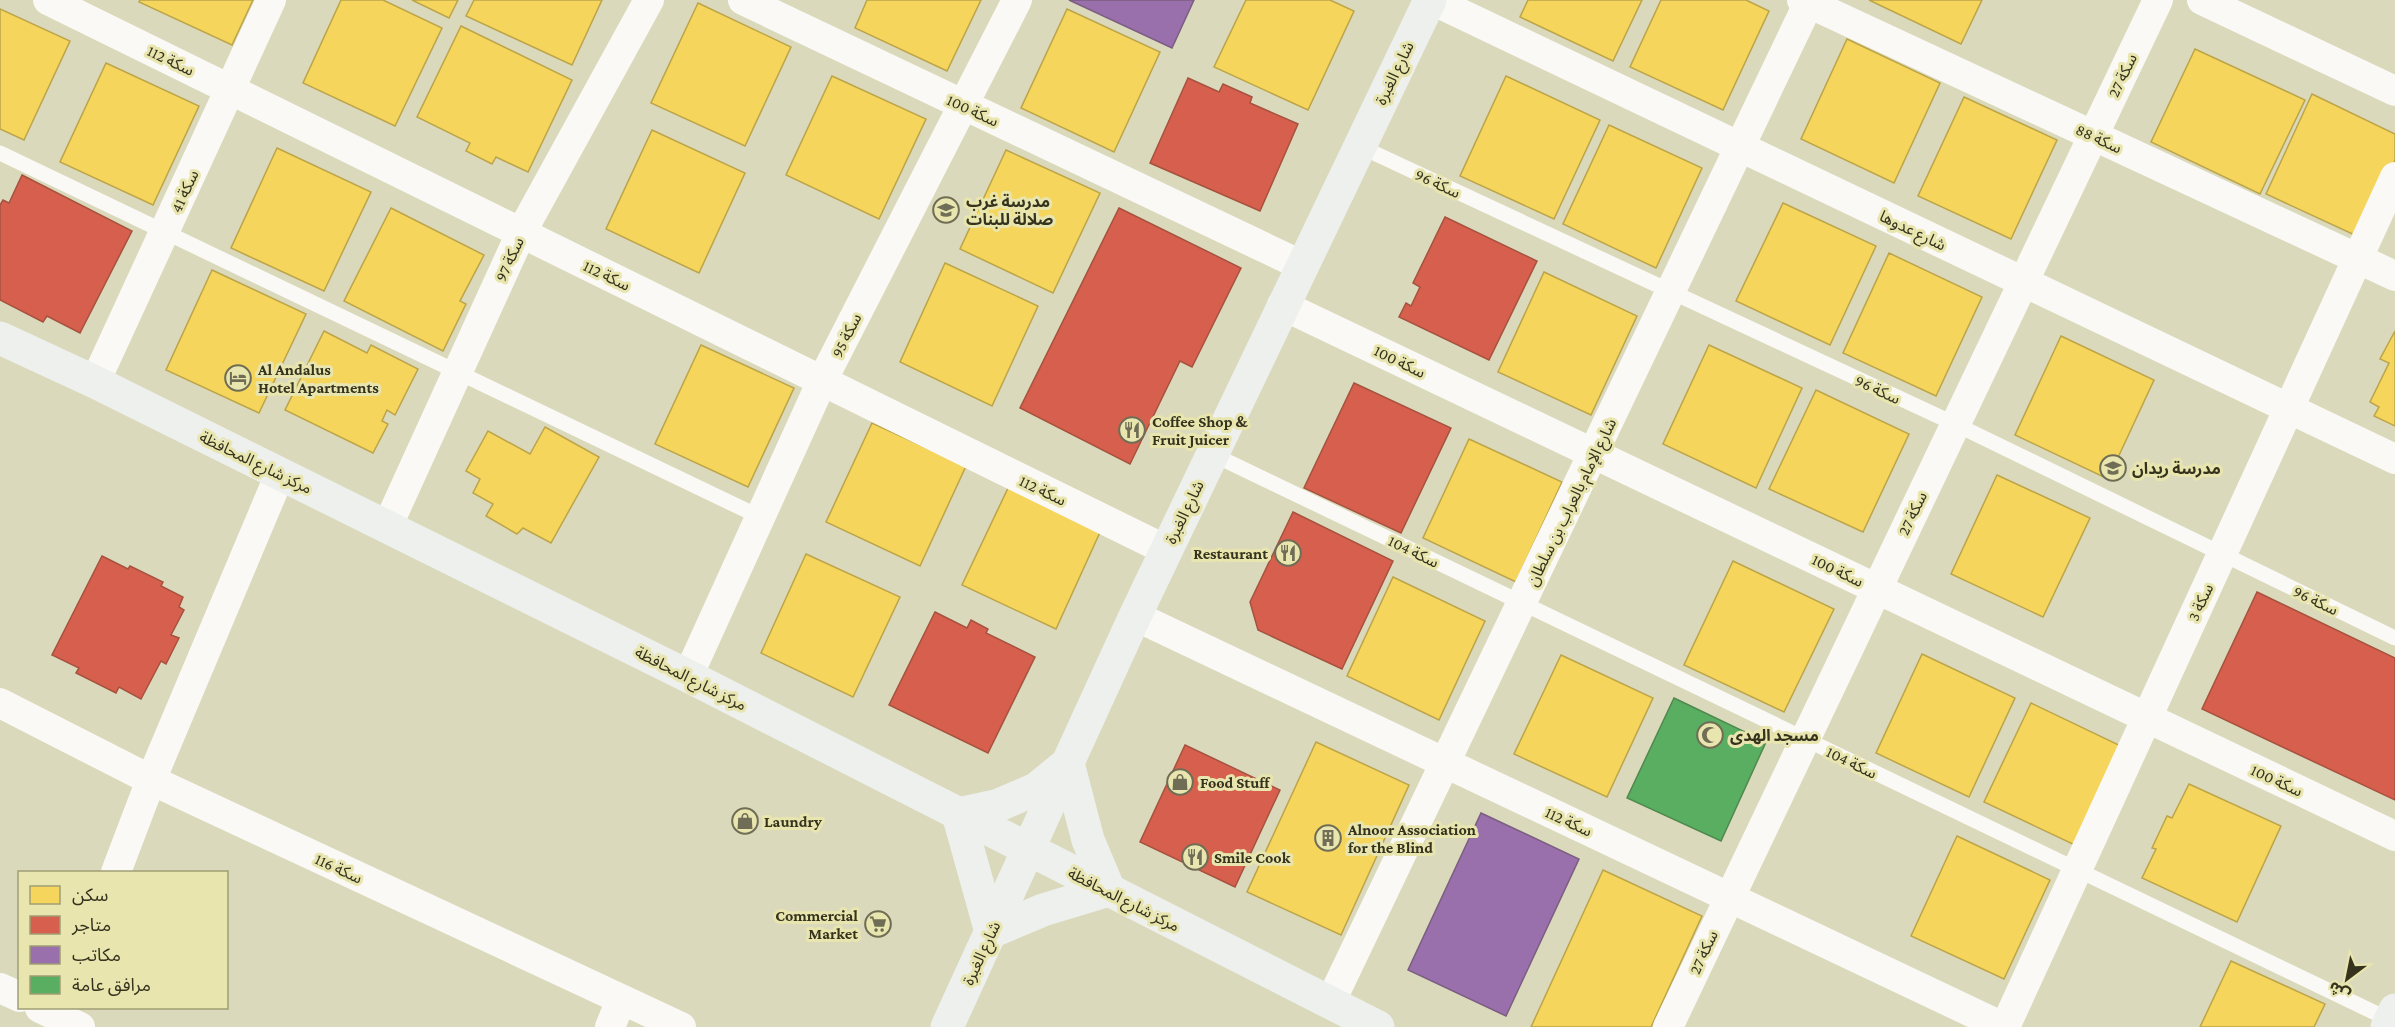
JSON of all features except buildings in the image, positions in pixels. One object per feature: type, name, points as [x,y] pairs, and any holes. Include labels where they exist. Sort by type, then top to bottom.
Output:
[{"type":"street","name":"سكة 112","points":[[48,0],[1166,550]]},
{"type":"street","name":"سكة 41","points":[[95,382],[271,0]]},
{"type":"street","name":"سكة 97","points":[[387,527],[521,233],[649,0]]},
{"type":"street","name":"سكة 100","points":[[743,0],[1301,265]]},
{"type":"street","name":"سكة 95","points":[[688,676],[822,381],[965,106],[1017,0]]},
{"type":"street","name":"شارع الغبرة","points":[[946,1027],[1166,550],[1301,265],[1431,0]]},
{"type":"street","name":"شارع عدوها","points":[[1431,0],[2395,459]]},
{"type":"street","name":"سكة 27","points":[[1668,1027],[2158,0]]},
{"type":"street","points":[[2202,0],[2395,91]]},
{"type":"street","name":"شارع الإمام بالعراب بن سلطان","points":[[1330,1003],[1594,454],[1807,1]]},
{"type":"street","name":"سكة 88","points":[[1807,1],[2395,276]]},
{"type":"street","name":"سكة 3","points":[[2004,1027],[2395,177]]},
{"type":"street","name":"سكة 100","points":[[1282,305],[2395,836]]},
{"type":"street","name":"مركز شارع المحافظة","points":[[0,338],[95,382],[688,676],[1378,1027]]},
{"type":"street","points":[[117,871],[151,780],[280,474]]},
{"type":"street","name":"سكة 112","points":[[1135,616],[2004,1027]]},
{"type":"street","name":"سكة 116","points":[[0,703],[616,1014],[681,1027]]},
{"type":"street","points":[[1068,763],[1088,840],[1109,890],[1043,910],[991,932],[958,814],[999,805],[1036,789],[1068,763]]},
{"type":"street","points":[[0,988],[18,997]]},
{"type":"lane","name":"سكة 96","points":[[1359,146],[1955,424],[2395,638]]},
{"type":"lane","points":[[0,153],[760,518]]},
{"type":"lane","name":"سكة 104","points":[[1212,454],[2392,1020]]},
{"type":"place","name":"مدرسة غرب صلالة للبنات","points":[[946,210]]},
{"type":"place","name":"Al Andalus Hotel Apartments","points":[[238,378]]},
{"type":"place","name":"Coffee Shop & Fruit Juicer","points":[[1132,430]]},
{"type":"place","name":"مدرسة ريدان","points":[[2113,468]]},
{"type":"place","name":"Restaurant","points":[[1288,553]]},
{"type":"place","name":"مسجد الهدى","points":[[1710,735]]},
{"type":"place","name":"Food Stuff","points":[[1180,782]]},
{"type":"place","name":"Laundry","points":[[745,821]]},
{"type":"place","name":"Alnoor Association for the Blind","points":[[1328,838]]},
{"type":"place","name":"Smile Cook","points":[[1195,857]]},
{"type":"place","name":"Commercial Market","points":[[878,924]]}]
